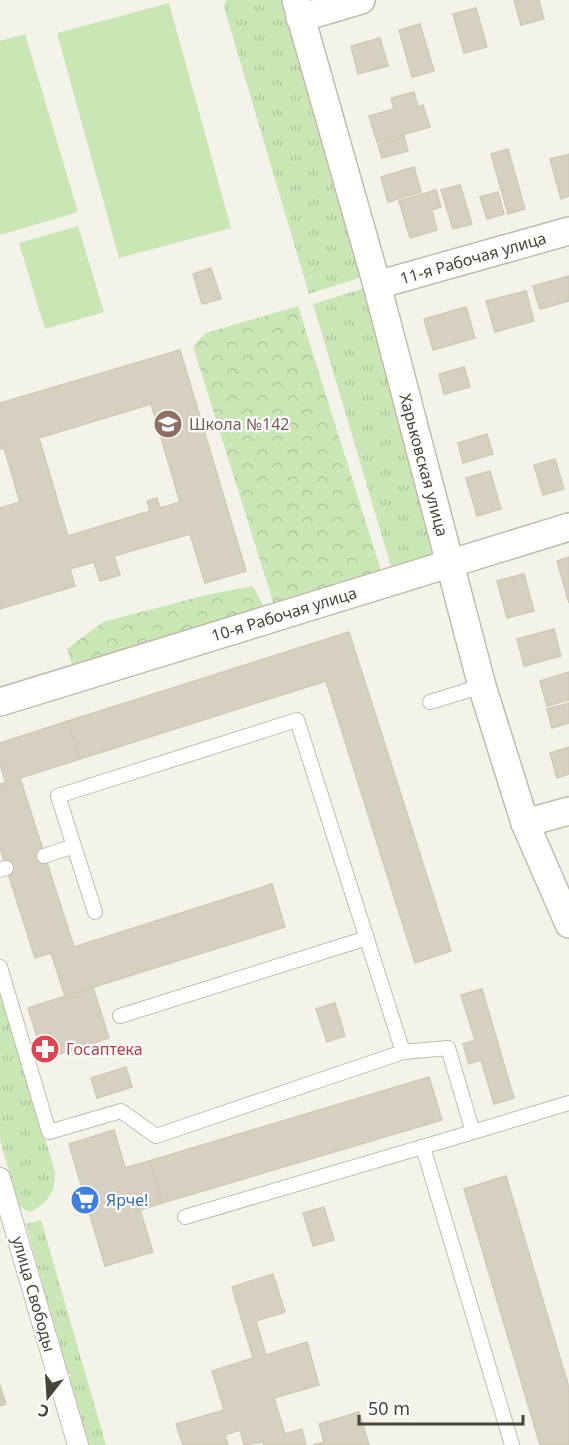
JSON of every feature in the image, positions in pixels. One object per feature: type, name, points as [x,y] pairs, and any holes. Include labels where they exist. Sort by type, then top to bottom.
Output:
[{"type":"street","points":[[298,9],[361,0]]},
{"type":"street","name":"Харьковская улица","points":[[298,9],[377,285],[482,686],[525,823],[569,924]]},
{"type":"street","name":"11-я Рабочая улица","points":[[377,285],[569,231]]},
{"type":"street","name":"10-я Рабочая улица","points":[[0,702],[569,527]]},
{"type":"street","points":[[525,823],[569,810]]},
{"type":"street","name":"улица Свободы","points":[[0,1178],[78,1445]]},
{"type":"lane","points":[[430,702],[482,686]]},
{"type":"lane","points":[[95,912],[58,796],[297,720],[403,1052]]},
{"type":"lane","points":[[44,856],[74,846]]},
{"type":"lane","points":[[120,1016],[367,938]]},
{"type":"lane","points":[[0,967],[49,1132],[121,1111],[156,1136],[403,1052],[448,1048],[473,1132]]},
{"type":"lane","points":[[185,1217],[569,1103]]},
{"type":"lane","points":[[423,1147],[512,1445]]},
{"type":"green space","points":[[226,0],[283,0],[365,276],[309,294],[224,7]]},
{"type":"green space","points":[[169,3],[231,228],[119,258],[57,33]]},
{"type":"green space","points":[[25,34],[78,212],[0,235],[0,41]]},
{"type":"green space","points":[[78,226],[104,312],[45,329],[19,243]]},
{"type":"green space","points":[[368,287],[442,557],[393,573],[313,304]]},
{"type":"green space","points":[[298,306],[382,574],[275,608],[193,346],[206,333]]},
{"type":"green space","points":[[253,586],[266,611],[74,670],[67,649],[103,622],[206,595]]},
{"type":"green space","points":[[0,982],[55,1172],[54,1186],[49,1197],[29,1212],[19,1206],[0,1140]]},
{"type":"green space","points":[[41,1220],[106,1445],[87,1445],[26,1224]]},
{"type":"building","points":[[514,0],[539,0],[544,19],[521,25]]},
{"type":"building","points":[[476,8],[487,47],[464,53],[453,14]]},
{"type":"building","points":[[420,24],[434,71],[412,77],[399,30]]},
{"type":"building","points":[[380,38],[388,66],[358,74],[351,46]]},
{"type":"building","points":[[414,92],[418,107],[423,105],[430,127],[377,142],[369,116],[394,109],[391,98]]},
{"type":"building","points":[[404,136],[408,151],[382,158],[378,144]]},
{"type":"building","points":[[508,149],[525,209],[508,214],[491,154]]},
{"type":"building","points":[[569,154],[569,196],[561,199],[550,159]]},
{"type":"building","points":[[414,167],[421,192],[388,202],[381,177]]},
{"type":"building","points":[[460,185],[472,224],[453,229],[441,190]]},
{"type":"building","points":[[436,190],[441,207],[432,210],[437,230],[410,238],[399,201]]},
{"type":"building","points":[[498,192],[504,214],[487,219],[480,197]]},
{"type":"building","points":[[211,268],[221,299],[202,304],[193,274]]},
{"type":"building","points":[[569,276],[569,301],[540,309],[533,286]]},
{"type":"building","points":[[526,291],[534,321],[495,332],[486,301]]},
{"type":"building","points":[[466,307],[475,338],[433,350],[424,319]]},
{"type":"building","points":[[180,350],[246,571],[205,583],[190,534],[114,556],[120,575],[100,581],[94,562],[70,569],[75,586],[0,609],[0,508],[20,502],[4,448],[0,449],[0,403]],"holes":[[[151,404],[180,502],[160,508],[157,498],[147,501],[150,511],[68,536],[39,438]]]},
{"type":"building","points":[[464,367],[470,387],[444,394],[439,374]]},
{"type":"building","points":[[487,434],[493,454],[463,463],[458,443]]},
{"type":"building","points":[[555,459],[564,489],[543,495],[534,465]]},
{"type":"building","points":[[490,471],[501,509],[477,516],[466,478]]},
{"type":"building","points":[[569,557],[569,603],[557,561]]},
{"type":"building","points":[[524,574],[534,611],[507,618],[497,581]]},
{"type":"building","points":[[554,629],[561,656],[524,666],[517,639]]},
{"type":"building","points":[[349,632],[451,951],[415,963],[326,681],[80,759],[68,721]]},
{"type":"building","points":[[569,672],[569,700],[547,706],[540,681]]},
{"type":"building","points":[[569,703],[569,723],[552,728],[547,709]]},
{"type":"building","points":[[68,721],[80,759],[20,778],[74,947],[272,884],[285,927],[65,996],[51,953],[35,958],[0,848],[0,784],[6,783],[0,765],[0,743]]},
{"type":"building","points":[[569,747],[569,774],[557,778],[550,753]]},
{"type":"building","points":[[93,987],[109,1038],[44,1059],[28,1008]]},
{"type":"building","points":[[482,989],[514,1098],[494,1104],[481,1060],[469,1064],[463,1044],[475,1040],[461,995]]},
{"type":"building","points":[[335,1003],[345,1036],[327,1042],[316,1009]]},
{"type":"building","points":[[126,1067],[132,1087],[97,1098],[91,1078]]},
{"type":"building","points":[[429,1077],[442,1120],[162,1203],[149,1161]]},
{"type":"building","points":[[114,1130],[125,1168],[149,1161],[162,1203],[140,1210],[153,1252],[105,1266],[69,1144]]},
{"type":"building","points":[[506,1176],[569,1388],[569,1445],[540,1445],[464,1189]]},
{"type":"building","points":[[324,1207],[334,1240],[313,1246],[303,1213]]},
{"type":"building","points":[[273,1274],[285,1312],[256,1321],[266,1355],[307,1342],[319,1385],[274,1398],[285,1434],[302,1429],[306,1445],[264,1445],[263,1442],[244,1445],[240,1430],[225,1435],[228,1445],[183,1445],[176,1424],[224,1410],[212,1371],[253,1358],[232,1287]]},
{"type":"building","points":[[0,1385],[6,1404],[0,1406]]},
{"type":"building","points":[[359,1412],[369,1445],[313,1445],[324,1442],[319,1424]]},
{"type":"place","name":"Школа №142","points":[[168,424]]},
{"type":"place","name":"Госаптека","points":[[45,1049]]},
{"type":"place","name":"Ярче!","points":[[85,1200]]}]
